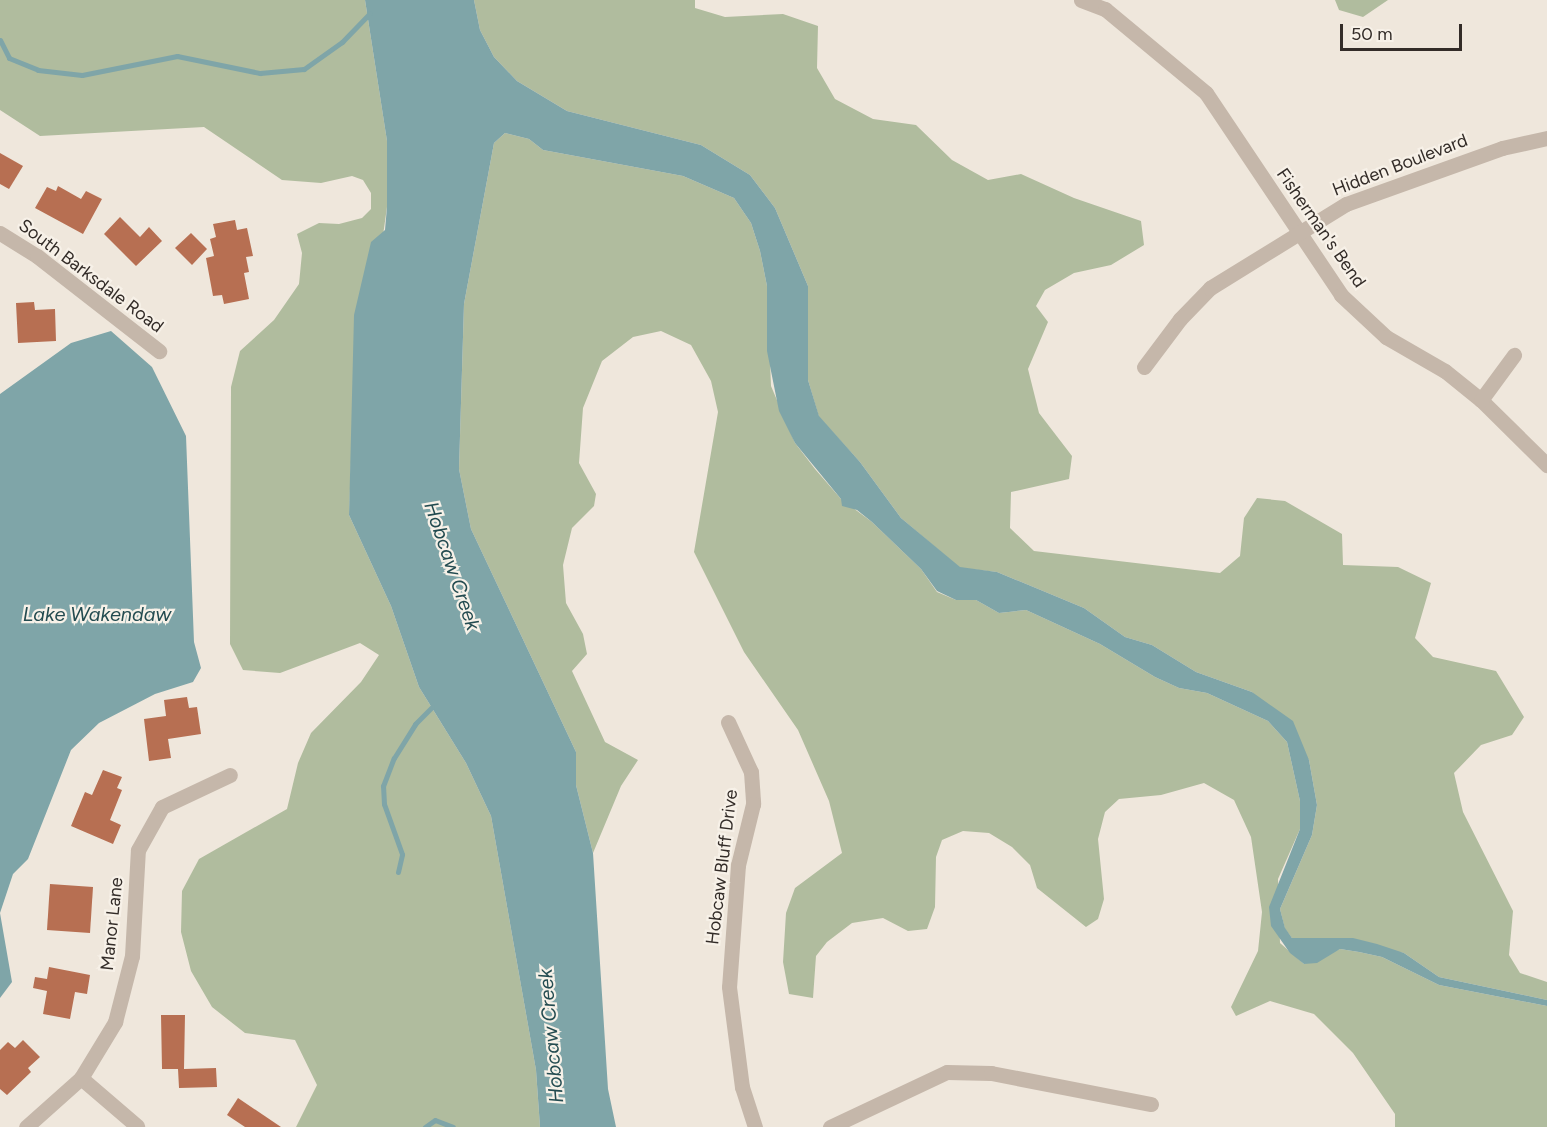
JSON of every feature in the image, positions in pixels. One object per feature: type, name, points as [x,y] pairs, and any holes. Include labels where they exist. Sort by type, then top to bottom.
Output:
[{"type":"street","name":"Fisherman's Bend","points":[[1081,0],[1105,9],[1206,93],[1341,295],[1386,338],[1445,371],[1481,400],[1547,465]]},
{"type":"street","name":"Hidden Boulevard","points":[[1144,367],[1180,319],[1210,288],[1298,231],[1346,204],[1502,148],[1547,138]]},
{"type":"street","name":"South Barksdale Road","points":[[0,233],[37,256],[159,351]]},
{"type":"street","points":[[1481,400],[1514,355]]},
{"type":"street","name":"Hobcaw Bluff Drive","points":[[728,722],[752,772],[753,804],[738,865],[729,987],[742,1087],[755,1127]]},
{"type":"street","name":"Manor Lane","points":[[26,1127],[81,1078],[118,1011],[132,956],[138,850],[162,807],[230,775]]},
{"type":"street","points":[[830,1127],[947,1072],[991,1073],[1151,1104]]},
{"type":"street","points":[[81,1078],[137,1126]]},
{"type":"green space","points":[[0,0],[365,0],[387,141],[387,207],[351,462],[349,515],[391,606],[419,687],[466,763],[491,816],[536,1070],[540,1127],[296,1127],[317,1085],[295,1040],[245,1033],[212,1007],[191,971],[181,932],[182,891],[199,859],[287,809],[298,763],[311,733],[361,682],[379,655],[360,643],[280,673],[243,670],[230,644],[231,387],[240,351],[274,320],[299,284],[302,253],[297,234],[319,223],[339,224],[362,218],[371,209],[371,193],[363,180],[352,176],[321,183],[282,180],[204,127],[40,136],[0,110]]},
{"type":"green space","points":[[474,0],[695,0],[695,8],[725,17],[783,14],[818,26],[817,68],[835,99],[873,119],[916,125],[952,160],[988,180],[1021,174],[1074,198],[1141,221],[1144,245],[1111,265],[1074,273],[1045,290],[1036,306],[1048,322],[1028,369],[1039,413],[1072,456],[1069,479],[1011,492],[1010,528],[1034,551],[1220,573],[1240,556],[1244,518],[1257,498],[1285,501],[1342,534],[1343,565],[1398,567],[1431,583],[1415,638],[1433,657],[1496,671],[1524,717],[1512,735],[1481,745],[1454,773],[1463,812],[1513,911],[1509,955],[1520,973],[1547,982],[1547,1000],[1439,977],[1404,953],[1328,939],[1292,938],[1285,929],[1280,909],[1312,835],[1317,805],[1309,760],[1252,692],[1196,672],[1152,645],[1125,637],[1084,608],[997,572],[960,568],[901,518],[860,462],[819,417],[808,380],[808,286],[775,208],[750,175],[701,145],[567,111],[517,81],[494,57],[480,30]]},
{"type":"green space","points":[[1335,0],[1388,0],[1363,17],[1339,10]]},
{"type":"green space","points":[[505,133],[529,139],[543,150],[683,176],[734,198],[751,223],[760,251],[767,286],[771,386],[795,443],[841,499],[872,522],[921,569],[937,592],[956,600],[976,600],[999,613],[1026,610],[1100,644],[1155,677],[1179,688],[1207,693],[1268,721],[1287,742],[1300,801],[1300,829],[1278,879],[1280,943],[1304,964],[1340,949],[1359,952],[1382,957],[1439,985],[1547,1006],[1547,1127],[1395,1127],[1395,1114],[1353,1053],[1314,1014],[1270,1001],[1236,1016],[1231,1007],[1258,951],[1262,912],[1251,837],[1234,800],[1204,783],[1161,795],[1119,799],[1105,812],[1098,839],[1104,899],[1098,919],[1086,927],[1037,888],[1030,865],[1012,847],[989,833],[963,831],[942,840],[936,857],[935,907],[927,929],[908,931],[883,918],[852,923],[827,942],[816,956],[813,998],[789,994],[783,962],[786,913],[795,888],[842,853],[829,801],[798,730],[744,652],[694,552],[718,412],[711,381],[691,345],[661,331],[633,337],[602,361],[583,408],[579,463],[596,494],[594,506],[572,528],[563,565],[566,603],[583,634],[587,654],[572,671],[605,742],[638,760],[621,786],[593,853],[576,785],[576,752],[471,529],[459,469],[464,304],[494,143]]},
{"type":"water","name":"Hobcaw Creek","points":[[365,0],[474,0],[480,30],[494,57],[517,81],[567,111],[701,145],[750,175],[775,208],[808,286],[808,380],[819,416],[860,462],[901,518],[960,567],[997,572],[1084,608],[1125,637],[1152,645],[1196,672],[1252,692],[1293,721],[1309,760],[1317,805],[1312,835],[1280,909],[1285,928],[1292,938],[1353,938],[1377,944],[1404,953],[1439,977],[1547,1000],[1547,1006],[1439,985],[1382,957],[1359,952],[1340,949],[1317,963],[1304,964],[1290,953],[1271,926],[1269,907],[1300,829],[1300,801],[1287,742],[1268,721],[1207,693],[1179,688],[1155,677],[1100,644],[1026,610],[999,613],[976,600],[956,600],[937,591],[921,569],[872,522],[857,510],[842,506],[841,499],[795,443],[779,411],[767,351],[767,286],[760,251],[751,223],[734,198],[683,176],[543,150],[529,139],[505,133],[494,143],[464,304],[459,469],[471,529],[576,752],[576,785],[593,853],[608,1089],[616,1127],[540,1127],[536,1070],[491,816],[466,763],[419,687],[391,606],[349,515],[354,315],[371,242],[385,230],[387,207],[387,141]]},
{"type":"water","name":"Lake Wakendaw","points":[[111,331],[152,367],[186,436],[194,642],[201,668],[193,682],[155,694],[99,723],[71,750],[28,859],[13,874],[0,913],[0,394],[71,343]]},
{"type":"water","points":[[0,913],[12,982],[0,998]]},
{"type":"building","points":[[0,153],[23,166],[9,189],[0,184]]},
{"type":"building","points":[[58,186],[81,199],[86,191],[102,199],[83,234],[35,208],[47,187],[56,191]]},
{"type":"building","points":[[120,217],[140,237],[149,227],[162,241],[136,266],[104,234]]},
{"type":"building","points":[[235,220],[237,230],[247,228],[253,256],[246,257],[249,272],[244,273],[249,299],[224,304],[222,295],[213,296],[206,258],[214,256],[210,239],[216,237],[213,224]]},
{"type":"building","points":[[191,233],[207,249],[192,265],[175,248]]},
{"type":"building","points":[[34,302],[35,310],[55,309],[56,341],[18,343],[16,303]]},
{"type":"building","points":[[187,697],[189,708],[197,707],[201,734],[168,739],[171,758],[149,761],[144,719],[166,716],[164,700]]},
{"type":"building","points":[[103,770],[122,777],[117,788],[122,790],[110,820],[121,825],[113,844],[71,826],[85,792],[92,795]]},
{"type":"building","points":[[50,884],[93,887],[90,933],[47,930]]},
{"type":"building","points":[[49,967],[90,975],[87,994],[75,992],[70,1019],[43,1014],[47,991],[33,988],[35,977],[47,979]]},
{"type":"building","points":[[161,1015],[185,1015],[184,1069],[216,1068],[217,1087],[179,1088],[178,1069],[162,1069]]},
{"type":"building","points":[[23,1040],[40,1057],[28,1068],[31,1072],[7,1095],[0,1089],[0,1050],[8,1042],[15,1048]]},
{"type":"building","points":[[238,1098],[281,1127],[245,1127],[227,1115]]},
{"type":"waterway","points":[[0,40],[9,58],[38,70],[82,75],[177,56],[260,73],[304,69],[342,42],[370,13]]},
{"type":"waterway","points":[[398,872],[402,854],[384,804],[383,786],[394,758],[415,724],[432,707]]},
{"type":"waterway","points":[[425,1127],[435,1120],[453,1127]]}]
